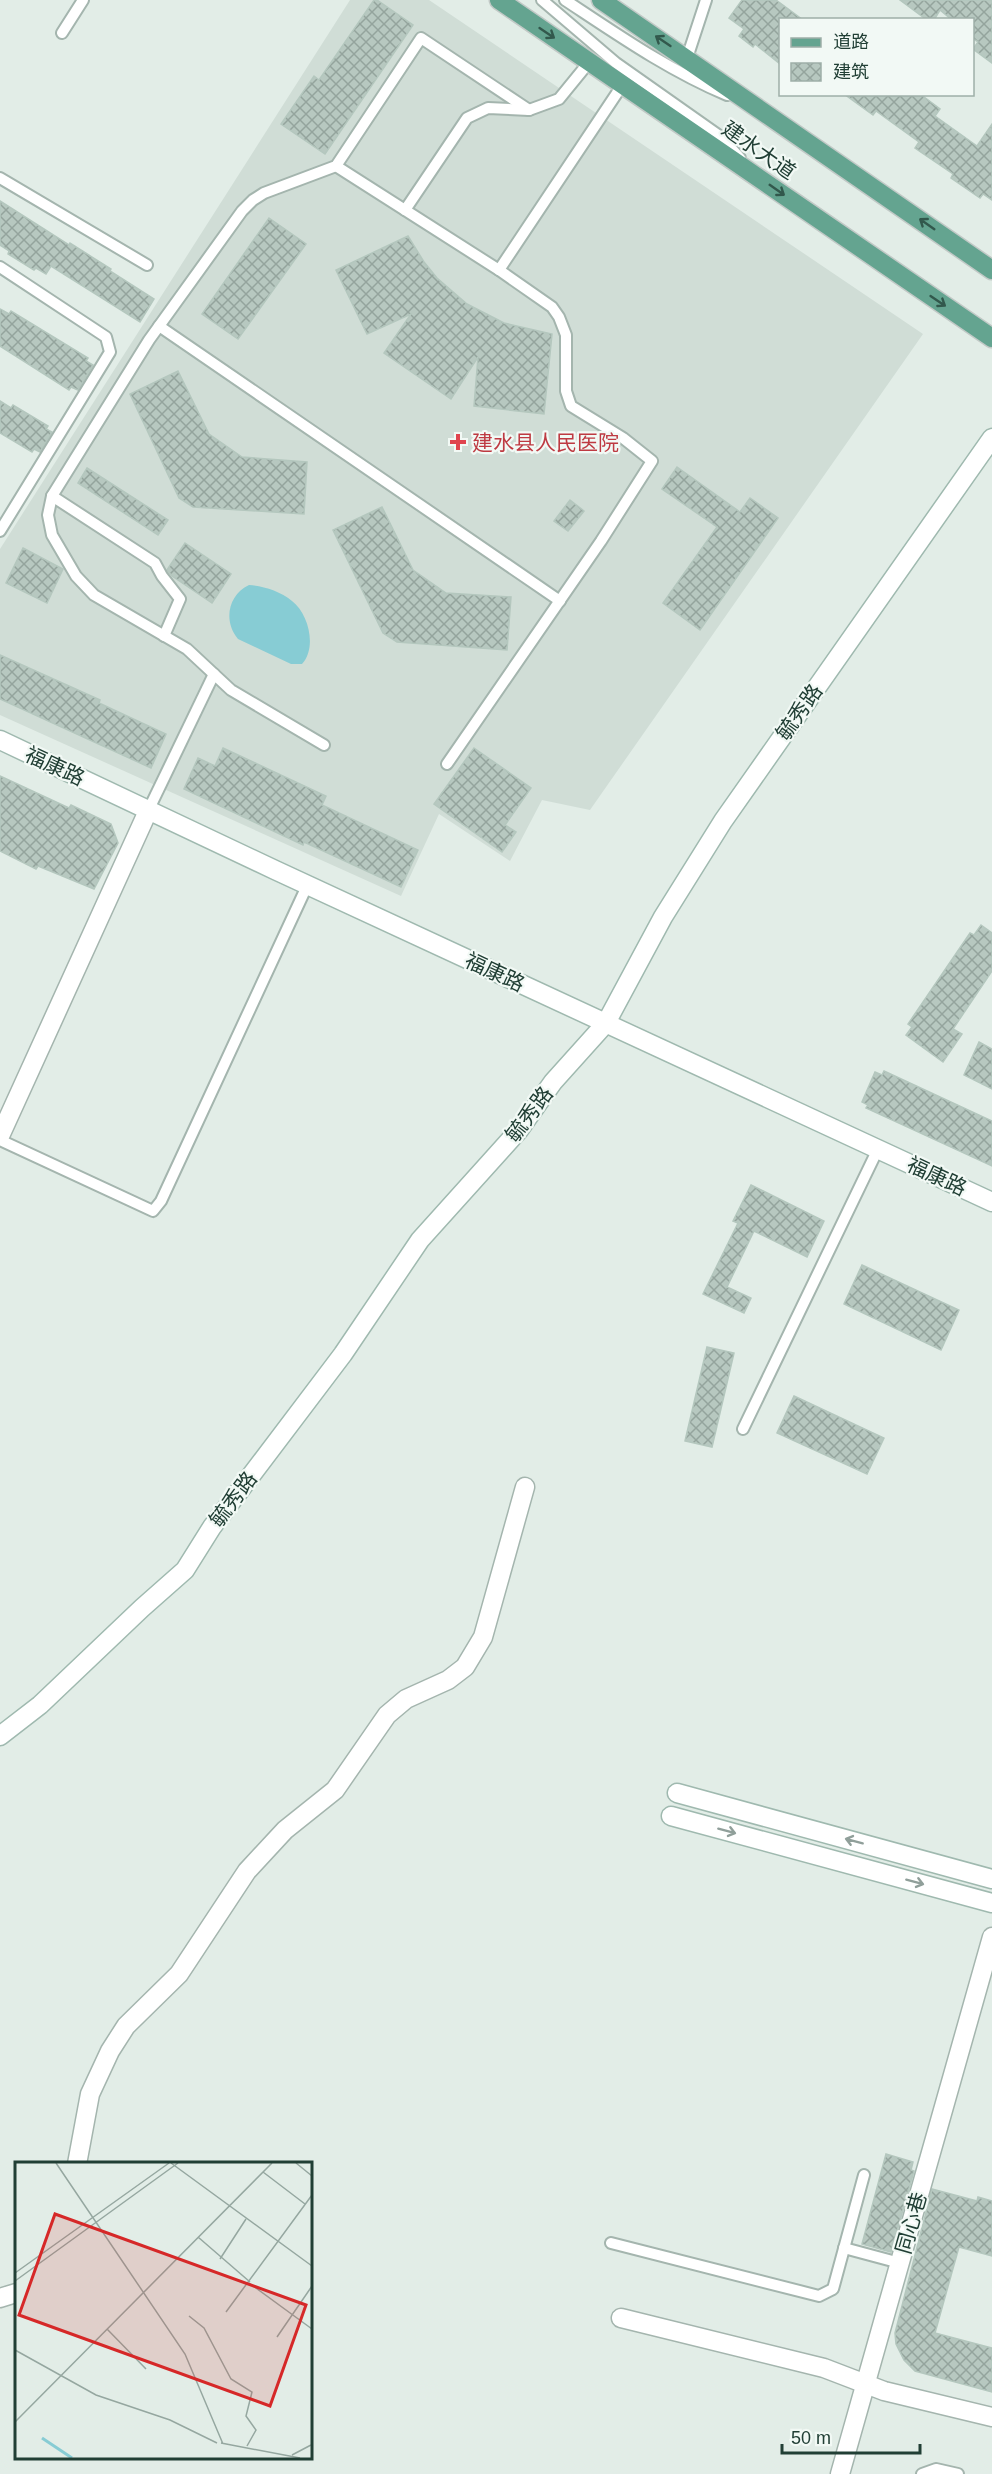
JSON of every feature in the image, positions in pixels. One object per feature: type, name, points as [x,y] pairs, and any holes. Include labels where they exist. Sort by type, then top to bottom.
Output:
[{"type":"main road","name":"建水大道","points":[[499,0],[992,338]]},
{"type":"main road","name":"建水大道","points":[[602,0],[992,270]]},
{"type":"street","name":"毓秀路","points":[[0,1736],[40,1706],[185,1570],[212,1527],[343,1354],[420,1240],[519,1130],[553,1082],[606,1023],[663,917],[723,821],[992,438]]},
{"type":"street","name":"福康路","points":[[0,740],[148,811],[992,1202]]},
{"type":"street","points":[[0,1138],[148,811]]},
{"type":"street","points":[[76,2162],[90,2094],[110,2051],[126,2026],[179,1974],[247,1871],[285,1830],[335,1790],[387,1715],[406,1699],[448,1680],[465,1667],[472,1657],[483,1637],[525,1487]]},
{"type":"street","points":[[677,1793],[992,1879]]},
{"type":"street","points":[[671,1816],[992,1903]]},
{"type":"street","name":"同心巷","points":[[840,2474],[992,1937]]},
{"type":"street","points":[[0,2298],[15,2293]]},
{"type":"street","points":[[621,2318],[824,2368],[885,2391],[992,2417]]},
{"type":"lane","points":[[62,33],[83,0]]},
{"type":"lane","points":[[542,0],[616,63],[721,137],[757,176]]},
{"type":"lane","points":[[565,0],[650,57],[697,82],[760,108]]},
{"type":"lane","points":[[687,58],[706,0]]},
{"type":"lane","points":[[324,745],[231,690],[187,650],[94,595],[76,576],[52,535],[48,514],[52,496],[159,326],[242,211],[264,193],[336,166],[421,38],[529,110]]},
{"type":"lane","points":[[405,210],[467,118],[488,108],[529,110],[559,99],[590,61]]},
{"type":"lane","points":[[499,270],[623,84]]},
{"type":"lane","points":[[336,166],[542,298],[559,317],[566,335],[566,391],[571,406],[622,438],[652,461],[560,601],[447,764]]},
{"type":"lane","points":[[0,178],[147,265]]},
{"type":"lane","points":[[0,267],[106,337],[110,352],[0,531]]},
{"type":"lane","points":[[159,326],[560,601]]},
{"type":"lane","points":[[52,496],[155,563],[180,599],[164,636]]},
{"type":"lane","points":[[148,811],[214,674]]},
{"type":"lane","points":[[0,1138],[153,1211],[161,1201],[308,885]]},
{"type":"lane","points":[[743,1429],[878,1149]]},
{"type":"lane","points":[[611,2243],[819,2296],[833,2289],[864,2175]]},
{"type":"lane","points":[[844,2248],[900,2263]]},
{"type":"lane","points":[[922,2474],[936,2469],[958,2474]]},
{"type":"shaded area","name":"建水县人民医院","points":[[350,0],[429,0],[923,334],[590,810],[542,800],[510,861],[439,814],[401,896],[0,715],[0,549]]},
{"type":"water","points":[[249,585],[282,594],[292,601],[303,614],[310,640],[307,657],[302,664],[291,664],[238,639],[233,632],[229,617],[232,602],[242,589]]},
{"type":"building","points":[[374,0],[413,25],[325,154],[281,124],[314,76],[319,80]]},
{"type":"building","points":[[742,0],[776,0],[800,18],[779,18],[779,63],[755,44],[753,47],[739,36],[744,29],[729,18]]},
{"type":"building","points":[[900,0],[992,0],[992,63],[974,50],[978,42],[974,39],[974,18],[950,18],[940,10],[935,18],[924,18]]},
{"type":"building","points":[[847,96],[923,96],[940,109],[935,116],[977,146],[992,124],[992,200],[983,194],[980,198],[951,178],[953,174],[915,148],[919,142],[876,111],[873,115]]},
{"type":"building","points":[[0,201],[111,269],[110,271],[154,299],[140,322],[51,266],[46,274],[36,268],[34,270],[8,254],[9,251],[0,245]]},
{"type":"building","points":[[269,218],[306,244],[238,339],[202,314]]},
{"type":"building","points":[[408,236],[437,278],[467,304],[504,323],[552,334],[544,414],[474,406],[478,357],[451,399],[384,353],[411,314],[367,334],[336,270]]},
{"type":"building","points":[[0,309],[9,314],[11,311],[88,358],[86,361],[93,365],[78,390],[71,387],[69,390],[0,346]]},
{"type":"building","points":[[178,371],[209,434],[242,457],[307,462],[304,514],[193,507],[179,498],[130,394]]},
{"type":"building","points":[[0,401],[11,408],[13,405],[48,426],[46,429],[52,432],[40,452],[34,449],[32,452],[0,433]]},
{"type":"building","points":[[677,467],[740,512],[750,498],[778,518],[700,630],[663,603],[717,527],[662,489]]},
{"type":"building","points":[[87,468],[168,520],[158,535],[78,483]]},
{"type":"building","points":[[570,500],[584,511],[568,531],[554,521]]},
{"type":"building","points":[[382,507],[413,570],[446,593],[511,597],[507,650],[397,642],[383,633],[333,530]]},
{"type":"building","points":[[185,543],[231,574],[212,603],[172,576],[167,570]]},
{"type":"building","points":[[23,548],[63,569],[47,603],[6,583]]},
{"type":"building","points":[[0,655],[100,700],[99,703],[166,734],[151,768],[0,699]]},
{"type":"building","points":[[223,748],[326,796],[322,805],[418,850],[401,887],[304,842],[303,845],[184,789],[198,758],[215,766]]},
{"type":"building","points":[[474,748],[531,788],[505,825],[516,832],[502,852],[434,804]]},
{"type":"building","points":[[0,776],[69,808],[71,805],[111,824],[118,843],[94,889],[38,866],[36,869],[0,851]]},
{"type":"building","points":[[981,925],[992,933],[992,971],[953,1029],[962,1034],[943,1062],[906,1035],[912,1027],[908,1024],[970,933],[974,935]]},
{"type":"building","points":[[979,1042],[992,1049],[992,1089],[964,1075]]},
{"type":"building","points":[[884,1071],[992,1121],[992,1166],[866,1108],[868,1105],[862,1102],[875,1072],[882,1075]]},
{"type":"building","points":[[751,1185],[824,1221],[807,1257],[754,1231],[727,1287],[751,1298],[744,1313],[703,1294],[738,1223],[733,1221]]},
{"type":"building","points":[[862,1265],[959,1310],[941,1350],[844,1304]]},
{"type":"building","points":[[707,1347],[734,1353],[712,1447],[685,1441]]},
{"type":"building","points":[[794,1396],[884,1438],[867,1474],[777,1433]]},
{"type":"building","points":[[886,2154],[913,2162],[911,2170],[914,2171],[891,2252],[862,2244]]},
{"type":"building","points":[[932,2189],[977,2201],[978,2197],[992,2201],[992,2256],[959,2247],[935,2333],[992,2348],[992,2392],[915,2371],[904,2360],[896,2344],[895,2333]]},
{"type":"place","name":"建水县人民医院","points":[[458,442]]}]
